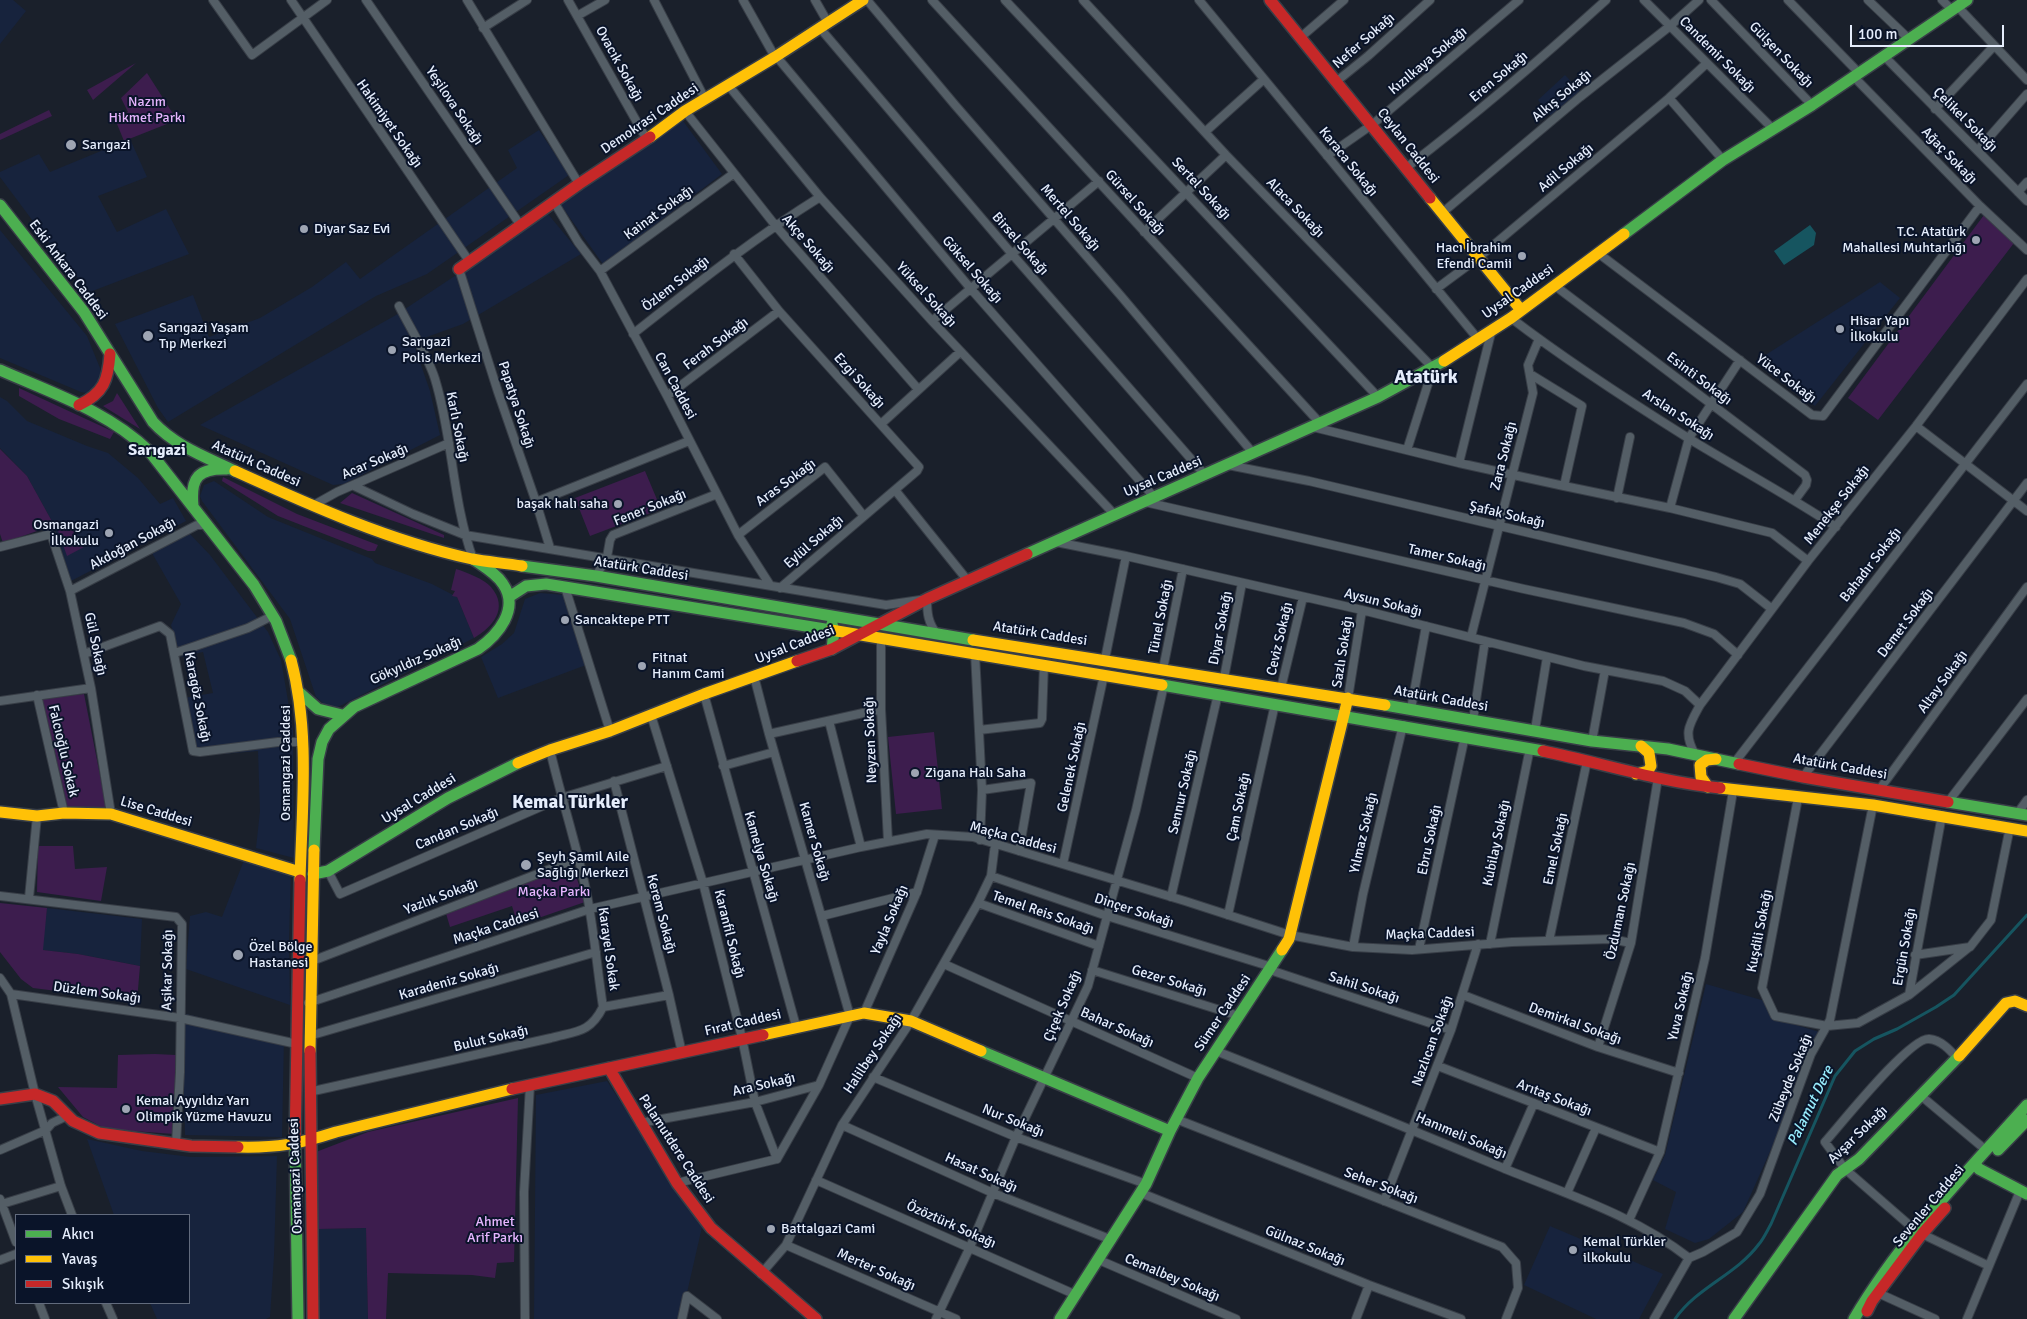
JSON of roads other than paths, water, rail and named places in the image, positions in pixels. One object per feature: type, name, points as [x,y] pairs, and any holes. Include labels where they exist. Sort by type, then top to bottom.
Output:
[{"type":"main road","name":"Demokrasi Caddesi","points":[[459,269],[579,184],[647,140],[685,111],[775,57],[862,0]]},
{"type":"main road","name":"Ceylan Caddesi","points":[[1270,0],[1373,124],[1442,214],[1521,310]]},
{"type":"main road","name":"Uysal Caddesi","points":[[313,874],[328,871],[448,798],[502,770],[550,750],[610,731],[704,694],[832,648],[927,599],[1142,501],[1205,475],[1378,397],[1433,368],[1511,318],[1723,160],[1812,105],[1959,5]]},
{"type":"main road","name":"Eski Ankara Caddesi","points":[[0,205],[65,286],[110,354]]},
{"type":"main road","points":[[79,405],[93,400],[101,392],[106,381],[110,354]]},
{"type":"main road","name":"Atatürk Caddesi","points":[[110,354],[153,422],[164,434],[182,446],[312,506],[411,542],[473,559],[596,576],[937,634],[1348,698],[1592,741],[1696,754],[1803,777],[2022,814]]},
{"type":"main road","points":[[0,370],[103,416],[129,433],[164,465],[193,506]]},
{"type":"main road","points":[[193,506],[191,494],[198,475],[206,470],[230,469]]},
{"type":"main road","name":"Osmangazi Caddesi","points":[[193,506],[254,586],[267,618],[290,653],[300,693],[303,742],[300,872],[304,1004],[309,1036],[313,1319]]},
{"type":"main road","points":[[473,559],[502,582],[509,597],[517,589],[530,583],[565,587],[1044,664],[1403,725],[1530,748],[1636,774],[1708,787],[1874,805],[1942,815],[2027,831]]},
{"type":"main road","name":"Gökyıldız Sokağı","points":[[342,715],[354,706],[377,695],[474,652],[500,630],[508,615],[509,597]]},
{"type":"main road","points":[[825,614],[834,631],[832,648]]},
{"type":"main road","points":[[300,693],[316,710],[327,714],[342,715]]},
{"type":"main road","name":"Sümer Caddesi","points":[[1060,1319],[1074,1294],[1112,1240],[1143,1188],[1198,1078],[1271,968],[1290,935],[1348,698]]},
{"type":"main road","name":"Osmangazi Caddesi","points":[[298,1319],[295,1144],[297,1044],[312,961],[313,874],[320,742],[329,728],[342,715]]},
{"type":"main road","points":[[1636,774],[1648,771],[1652,766],[1649,753],[1641,746]]},
{"type":"main road","points":[[1708,787],[1701,778],[1699,772],[1700,765],[1707,760],[1721,759]]},
{"type":"main road","name":"Lise Caddesi","points":[[0,812],[37,816],[64,813],[111,814],[300,872]]},
{"type":"main road","points":[[300,872],[313,874]]},
{"type":"main road","name":"Avşar Sokağı","points":[[1734,1319],[1837,1175],[1858,1159],[1957,1058],[2006,1003],[2015,1001],[2027,1006]]},
{"type":"main road","name":"Fırat Caddesi","points":[[35,1094],[53,1101],[73,1121],[98,1133],[191,1146],[272,1148],[309,1141],[336,1132],[530,1085],[682,1053],[796,1026],[864,1013],[911,1021],[1170,1131]]},
{"type":"main road","name":"Palamutdere Caddesi","points":[[609,1068],[677,1183],[711,1228],[816,1319]]},
{"type":"main road","points":[[0,1099],[35,1094]]},
{"type":"main road","name":"Sevenler Caddesi","points":[[1977,1167],[1987,1151],[2027,1105]]},
{"type":"main road","name":"Sevenler Caddesi","points":[[1854,1319],[1869,1292],[1919,1232],[1977,1167],[2027,1120]]},
{"type":"main road","points":[[1977,1167],[2024,1193]]},
{"type":"main road","name":"Sevenler Caddesi","points":[[1863,1319],[1919,1232]]},
{"type":"main road","points":[[289,1319],[298,1304]]},
{"type":"street","points":[[213,0],[252,55],[327,0]]},
{"type":"street","name":"Hakimiyet Sokağı","points":[[291,0],[469,261]]},
{"type":"street","name":"Yeşilova Sokağı","points":[[366,0],[521,226]]},
{"type":"street","points":[[467,0],[579,184]]},
{"type":"street","points":[[483,28],[527,0]]},
{"type":"street","name":"Ovacık Sokağı","points":[[568,0],[647,140]]},
{"type":"street","points":[[577,16],[605,0]]},
{"type":"street","points":[[654,0],[705,99]]},
{"type":"street","name":"Göksel Sokağı","points":[[743,0],[775,57],[970,289],[1154,497]]},
{"type":"street","name":"Birsel Sokağı","points":[[815,0],[823,24],[1012,254],[1205,475]]},
{"type":"street","name":"Mertel Sokağı","points":[[867,0],[1253,453]]},
{"type":"street","name":"Gürsel Sokağı","points":[[932,0],[975,50],[1099,181],[1315,424]]},
{"type":"street","name":"Sertel Sokağı","points":[[1006,0],[1378,397]]},
{"type":"street","name":"Alaca Sokağı","points":[[1082,0],[1226,155],[1433,368]]},
{"type":"street","name":"Karaca Sokağı","points":[[1199,0],[1478,339]]},
{"type":"street","points":[[1301,37],[1344,0]]},
{"type":"street","name":"Nefer Sokağı","points":[[1337,81],[1368,56],[1430,0]]},
{"type":"street","name":"Kızılkaya Sokağı","points":[[1327,156],[1373,124],[1519,0]]},
{"type":"street","name":"Eren Sokağı","points":[[1406,168],[1468,120],[1544,56],[1606,0]]},
{"type":"street","name":"Candemir Sokağı","points":[[1644,0],[1773,128]]},
{"type":"street","name":"Alkış Sokağı","points":[[1442,214],[1580,97],[1670,26],[1699,0]]},
{"type":"street","name":"Gülşen Sokağı","points":[[1711,0],[1812,105]]},
{"type":"street","name":"Ağaç Sokağı","points":[[1788,0],[1980,206],[2027,250]]},
{"type":"street","points":[[1868,0],[1910,40]]},
{"type":"street","points":[[1942,0],[1959,5],[1994,46],[2027,80]]},
{"type":"street","points":[[1935,108],[1994,46]]},
{"type":"street","name":"Çelikel Sokağı","points":[[1885,57],[2027,201]]},
{"type":"street","name":"Adil Sokağı","points":[[1436,288],[1478,258],[1708,63]]},
{"type":"street","points":[[1205,132],[1264,79]]},
{"type":"street","name":"Yüksel Sokağı","points":[[728,85],[820,196],[932,321],[1114,514]]},
{"type":"street","points":[[1978,150],[2027,94]]},
{"type":"street","points":[[1669,98],[1723,160]]},
{"type":"street","name":"Akçe Sokağı","points":[[685,111],[775,225],[918,389]]},
{"type":"street","points":[[1144,232],[1226,155]]},
{"type":"street","name":"Kainat Sokağı","points":[[600,271],[733,174]]},
{"type":"street","points":[[932,321],[1099,181]]},
{"type":"street","points":[[2018,192],[2027,182]]},
{"type":"street","name":"Özlem Sokağı","points":[[633,334],[734,254],[820,196]]},
{"type":"street","name":"Can Caddesi","points":[[554,202],[578,242],[600,271],[667,396],[738,536],[770,585]]},
{"type":"street","name":"Yüce Sokağı","points":[[1598,253],[1812,415],[1823,416],[1980,206]]},
{"type":"street","name":"Ezgi Sokağı","points":[[734,254],[779,311],[918,467],[917,471],[863,515]]},
{"type":"street","name":"Papatya Sokağı","points":[[459,269],[550,548]]},
{"type":"street","name":"Menekşe Sokağı","points":[[1696,754],[1690,745],[1687,733],[1692,718],[1700,705],[1808,561],[1916,426],[2027,279]]},
{"type":"street","name":"Esinti Sokağı","points":[[1554,285],[1579,306],[1805,475],[1806,485],[1795,500]]},
{"type":"street","name":"Karlı Sokağı","points":[[399,306],[435,378],[449,443],[465,535],[473,559]]},
{"type":"street","name":"Ferah Sokağı","points":[[667,396],[779,311]]},
{"type":"street","name":"Arslan Sokağı","points":[[1511,318],[1539,340],[1689,438],[1795,500],[1836,527]]},
{"type":"street","points":[[1459,463],[1492,329]]},
{"type":"street","name":"Zara Sokağı","points":[[1472,637],[1532,393],[1528,365],[1539,340]]},
{"type":"street","points":[[881,424],[960,352]]},
{"type":"street","points":[[1670,508],[1689,438],[1740,360]]},
{"type":"street","points":[[1407,450],[1433,368]]},
{"type":"street","points":[[1530,374],[1582,406],[1564,486]]},
{"type":"street","name":"Bahadır Sokağı","points":[[1735,762],[2027,384]]},
{"type":"street","points":[[1315,424],[1459,463],[1670,508],[1772,533],[1808,561]]},
{"type":"street","points":[[1916,426],[2027,511]]},
{"type":"street","points":[[1617,498],[1630,437]]},
{"type":"street","points":[[536,502],[689,441]]},
{"type":"street","name":"Acar Sokağı","points":[[312,506],[336,492],[354,486],[449,443]]},
{"type":"street","name":"Şafak Sokağı","points":[[1228,464],[1617,552],[1740,584],[1772,609]]},
{"type":"street","name":"Aras Sokağı","points":[[738,536],[825,467],[863,515]]},
{"type":"street","name":"Demet Sokağı","points":[[1803,777],[2027,483]]},
{"type":"street","points":[[354,486],[413,514],[465,535],[886,605],[927,599],[930,626],[937,634]]},
{"type":"street","points":[[895,490],[968,581]]},
{"type":"street","name":"Fener Sokağı","points":[[607,558],[610,540],[613,535],[717,494]]},
{"type":"street","name":"Tamer Sokağı","points":[[1142,501],[1486,580],[1684,623],[1714,634],[1738,655]]},
{"type":"street","name":"Eylül Sokağı","points":[[780,588],[863,515]]},
{"type":"street","name":"Akdoğan Sokağı","points":[[70,591],[197,525],[208,526]]},
{"type":"street","name":"Gül Sokağı","points":[[0,547],[51,534],[70,591],[84,654],[111,814]]},
{"type":"street","name":"Aysun Sokağı","points":[[1054,542],[1126,556],[1362,610],[1547,657],[1662,680],[1685,691],[1700,705]]},
{"type":"street","points":[[1105,659],[1126,556]]},
{"type":"street","points":[[596,576],[607,558]]},
{"type":"street","name":"Tünel Sokağı","points":[[1163,669],[1183,569]]},
{"type":"street","name":"Diyar Sokağı","points":[[1224,678],[1242,583]]},
{"type":"street","points":[[565,587],[610,731]]},
{"type":"street","name":"Altay Sokağı","points":[[1879,790],[2027,587]]},
{"type":"street","name":"Ceviz Sokağı","points":[[1282,688],[1303,597]]},
{"type":"street","name":"Sazlı Sokağı","points":[[1348,698],[1362,610]]},
{"type":"street","points":[[175,653],[267,618]]},
{"type":"street","name":"Karagöz Sokağı","points":[[84,654],[160,626],[170,634],[193,751],[200,752],[278,742],[303,742]]},
{"type":"street","points":[[1411,709],[1426,626]]},
{"type":"street","name":"Neyzen Sokağı","points":[[881,638],[881,708],[888,841]]},
{"type":"street","points":[[1473,720],[1485,641]]},
{"type":"street","points":[[975,653],[982,790],[980,840]]},
{"type":"street","points":[[1535,730],[1547,657]]},
{"type":"street","points":[[979,730],[1040,723],[1042,719],[1044,664]]},
{"type":"street","points":[[1592,741],[1605,670]]},
{"type":"street","name":"Gelenek Sokağı","points":[[1063,864],[1104,675]]},
{"type":"street","name":"Kamer Sokağı","points":[[754,676],[850,1016]]},
{"type":"street","name":"Çiçek Sokağı","points":[[938,1315],[970,1247],[1016,1137],[1088,986],[1136,810],[1164,685]]},
{"type":"street","points":[[0,701],[91,688]]},
{"type":"street","name":"Kamelya Sokağı","points":[[704,694],[796,1026]]},
{"type":"street","name":"Sennur Sokağı","points":[[1171,897],[1218,694]]},
{"type":"street","name":"Falcıoğlu Sokak","points":[[37,695],[64,813]]},
{"type":"street","points":[[1948,802],[2027,699]]},
{"type":"street","name":"Çam Sokağı","points":[[1228,915],[1274,704]]},
{"type":"street","points":[[769,734],[881,708]]},
{"type":"street","name":"Karanfil Sokağı","points":[[651,715],[703,882],[742,1038],[755,1102],[777,1159]]},
{"type":"street","points":[[829,721],[861,847]]},
{"type":"street","name":"Yılmaz Sokağı","points":[[1353,947],[1363,894],[1403,725]]},
{"type":"street","name":"Ebru Sokağı","points":[[1420,949],[1465,736]]},
{"type":"street","name":"Kubilay Sokağı","points":[[1490,944],[1530,748]]},
{"type":"street","name":"Karayel Sokak","points":[[550,750],[561,798],[579,858],[590,910],[603,1007]]},
{"type":"street","points":[[723,766],[774,752]]},
{"type":"street","name":"Emel Sokağı","points":[[1549,941],[1587,761]]},
{"type":"street","name":"Candan Sokağı","points":[[328,871],[340,894],[561,798],[667,766]]},
{"type":"street","name":"Özduman Sokağı","points":[[1598,1047],[1631,942],[1658,778]]},
{"type":"street","name":"Kerem Sokağı","points":[[614,781],[682,1053]]},
{"type":"street","points":[[982,790],[1031,783],[1019,851]]},
{"type":"street","name":"Yuva Sokağı","points":[[1629,1220],[1660,1152],[1705,958],[1733,790]]},
{"type":"street","name":"Kuşdili Sokağı","points":[[1798,798],[1762,988],[1775,1016],[1827,1026]]},
{"type":"street","points":[[2022,814],[2027,800]]},
{"type":"street","name":"Zübeyde Sokağı","points":[[1689,1258],[1737,1232],[1760,1194],[1811,1054],[1830,1020],[1874,805]]},
{"type":"street","name":"Ergün Sokağı","points":[[1827,1026],[1858,1023],[1909,995],[1942,815]]},
{"type":"street","points":[[29,898],[37,816]]},
{"type":"street","points":[[1909,995],[1970,947],[1991,920],[2010,827]]},
{"type":"street","name":"Maçka Caddesi","points":[[304,1004],[590,910],[703,882],[888,841],[935,835],[973,837],[1290,935],[1353,947],[1420,949],[1478,944],[1611,938],[1631,942]]},
{"type":"street","name":"Yayla Sokağı","points":[[864,1013],[917,892],[935,835]]},
{"type":"street","name":"Halilbey Sokağı","points":[[762,1274],[786,1245],[842,1124],[911,1021],[978,903],[991,876],[995,844]]},
{"type":"street","name":"Yazlık Sokağı","points":[[312,961],[579,858]]},
{"type":"street","name":"Dinçer Sokağı","points":[[991,876],[1107,916],[1271,968]]},
{"type":"street","points":[[822,916],[917,892]]},
{"type":"street","name":"Aşikar Sokağı","points":[[0,896],[176,917],[182,924],[180,1072],[176,1144]]},
{"type":"street","name":"Temel Reis Sokağı","points":[[978,903],[1099,946]]},
{"type":"street","name":"Nazlıcan Sokağı","points":[[1384,1201],[1438,1066],[1463,995],[1478,944]]},
{"type":"street","points":[[1915,955],[1970,947]]},
{"type":"street","name":"Karadeniz Sokağı","points":[[309,1036],[596,952]]},
{"type":"street","name":"Bahar Sokağı","points":[[944,964],[1198,1078]]},
{"type":"street","name":"Sahil Sokağı","points":[[1271,968],[1451,1030]]},
{"type":"street","name":"Gezer Sokağı","points":[[1092,970],[1239,1016]]},
{"type":"street","points":[[0,978],[11,994],[35,1094],[61,1186],[72,1214]]},
{"type":"street","name":"Düzlem Sokağı","points":[[11,994],[180,1018],[297,1044]]},
{"type":"street","points":[[603,1007],[669,995]]},
{"type":"street","name":"Demirkal Sokağı","points":[[1463,995],[1598,1047],[1679,1073]]},
{"type":"street","name":"Bulut Sokağı","points":[[309,1092],[473,1056],[587,1028],[597,1020],[603,1007]]},
{"type":"street","points":[[677,1183],[777,1159],[819,1085],[850,1016]]},
{"type":"street","points":[[1957,1058],[1947,1046],[1928,1038],[1919,1042],[1900,1057],[1825,1142],[1845,1169],[1919,1232],[1989,1266]]},
{"type":"street","name":"Hanımeli Sokağı","points":[[1216,1051],[1412,1129],[1629,1220],[1673,1246],[1689,1258]]},
{"type":"street","name":"Arıtaş Sokağı","points":[[1438,1066],[1660,1152]]},
{"type":"street","name":"Nur Sokağı","points":[[873,1077],[1143,1188]]},
{"type":"street","points":[[525,1319],[524,1192],[530,1085]]},
{"type":"street","name":"Ara Sokağı","points":[[640,1123],[755,1102],[819,1085]]},
{"type":"street","points":[[1920,1095],[1987,1151]]},
{"type":"street","points":[[1505,1168],[1534,1103]]},
{"type":"street","points":[[0,1150],[46,1130],[52,1123],[66,1116]]},
{"type":"street","name":"Seher Sokağı","points":[[1176,1119],[1502,1247],[1516,1263],[1518,1288],[1506,1319]]},
{"type":"street","name":"Hasat Sokağı","points":[[842,1124],[992,1193],[1112,1240]]},
{"type":"street","points":[[1567,1193],[1596,1128]]},
{"type":"street","name":"Özöztürk Sokağı","points":[[816,1180],[1074,1294]]},
{"type":"street","points":[[15,1239],[1,1202],[61,1186]]},
{"type":"street","name":"Gülnaz Sokağı","points":[[1143,1188],[1369,1285],[1461,1319]]},
{"type":"street","points":[[1967,1319],[1989,1266],[2024,1193]]},
{"type":"street","name":"Merter Sokağı","points":[[786,1245],[938,1315],[956,1319]]},
{"type":"street","points":[[0,1260],[15,1254]]},
{"type":"street","points":[[1654,1319],[1689,1258]]},
{"type":"street","name":"Cemalbey Sokağı","points":[[1099,1260],[1236,1319]]},
{"type":"street","points":[[1356,1319],[1369,1285]]},
{"type":"street","points":[[1878,1293],[1935,1319]]},
{"type":"street","points":[[682,1319],[687,1296],[717,1319]]},
{"type":"street","points":[[39,1304],[45,1319]]},
{"type":"street","points":[[106,1304],[113,1319]]},
{"type":"waterway","name":"Palamut Dere","points":[[1675,1319],[1694,1298],[1750,1255],[1762,1239],[1771,1224],[1835,1076],[1855,1051],[1936,1007],[1954,995],[2027,915]]},
{"type":"place","name":"Sarıgazi","points":[[71,145]]},
{"type":"place","name":"Diyar Saz Evi","points":[[304,229]]},
{"type":"place","name":"T.C. Atatürk Mahallesi Muhtarlığı","points":[[1976,240]]},
{"type":"place","name":"Hacı İbrahim Efendi Camii","points":[[1522,256]]},
{"type":"place","name":"Hisar Yapı İlkokulu","points":[[1840,329]]},
{"type":"place","name":"Sarıgazi Yaşam Tıp Merkezi","points":[[148,336]]},
{"type":"place","name":"Sarıgazi Polis Merkezi","points":[[392,350]]},
{"type":"place","name":"başak halı saha","points":[[618,504]]},
{"type":"place","name":"Osmangazi İlkokulu","points":[[109,533]]},
{"type":"place","name":"Sancaktepe PTT","points":[[565,620]]},
{"type":"place","name":"Fitnat Hanım Cami","points":[[642,666]]},
{"type":"place","name":"Zigana Halı Saha","points":[[915,773]]},
{"type":"place","name":"Şeyh Şamil Aile Sağlığı Merkezi","points":[[526,865]]},
{"type":"place","name":"Özel Bölge Hastanesi","points":[[238,955]]},
{"type":"place","name":"Kemal Ayyıldız Yarı Olimpik Yüzme Havuzu","points":[[126,1109]]},
{"type":"place","name":"Battalgazi Cami","points":[[771,1229]]},
{"type":"place","name":"Kemal Türkler ilkokulu","points":[[1573,1250]]},
{"type":"district","name":"Atatürk","points":[[1426,378]]},
{"type":"district","name":"Sarıgazi","points":[[157,451]]},
{"type":"district","name":"Kemal Türkler","points":[[570,803]]},
{"type":"park label","name":"Nazım Hikmet Parkı","points":[[147,110]]},
{"type":"park label","name":"Maçka Parkı","points":[[554,892]]},
{"type":"park label","name":"Ahmet Arif Parkı","points":[[495,1230]]}]
